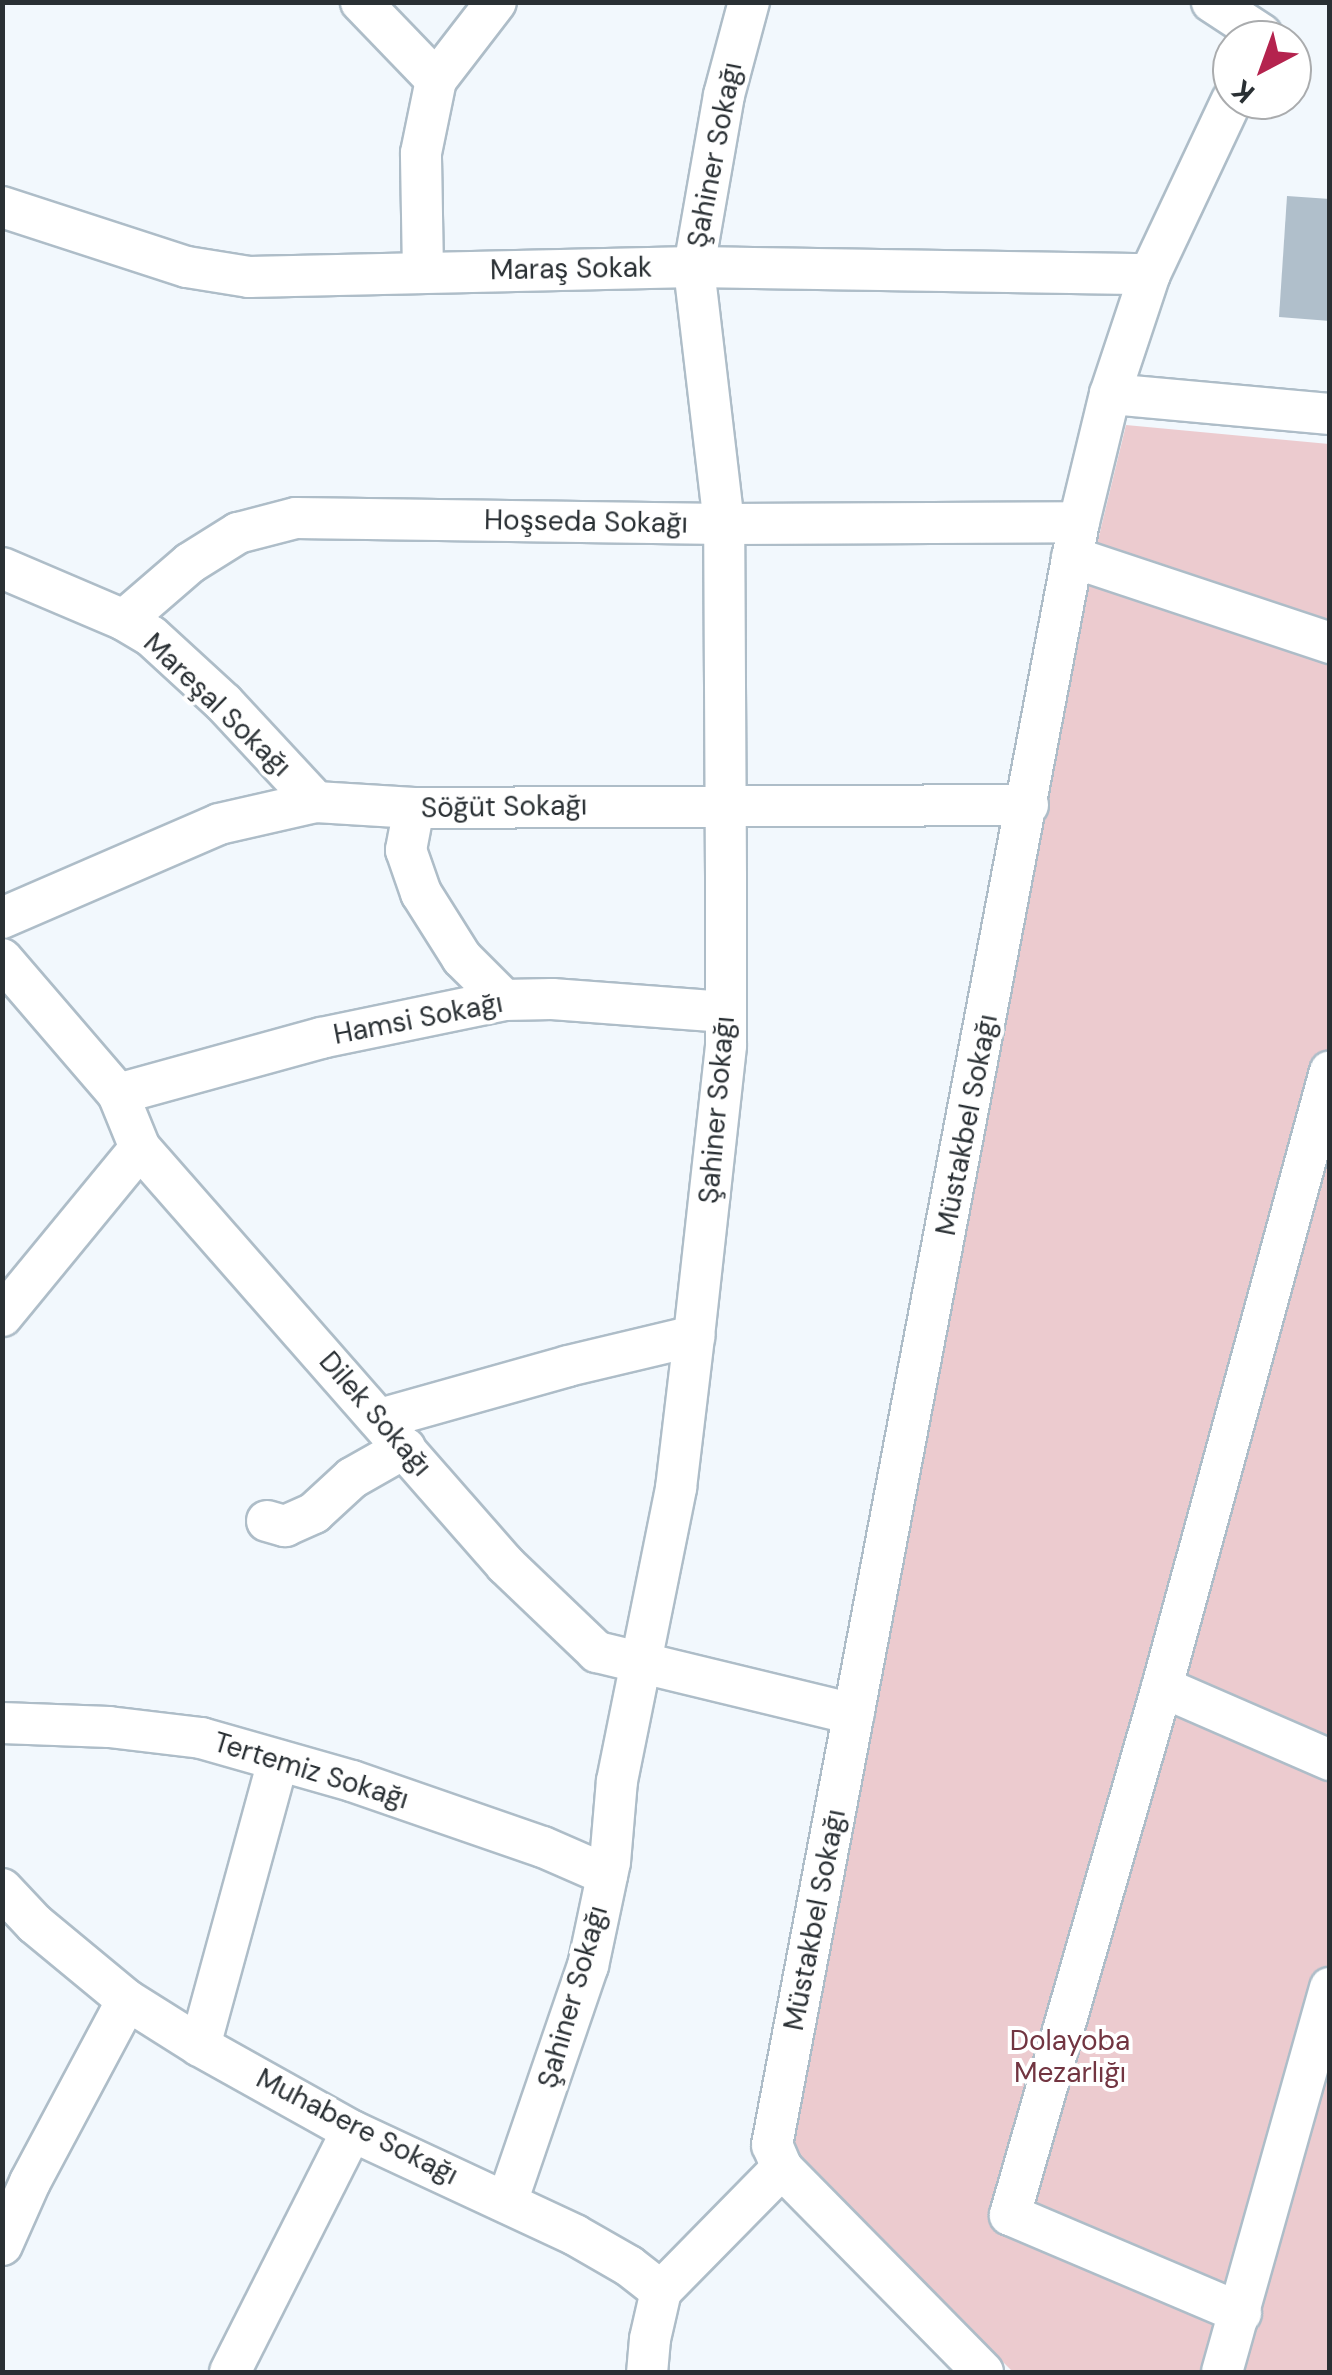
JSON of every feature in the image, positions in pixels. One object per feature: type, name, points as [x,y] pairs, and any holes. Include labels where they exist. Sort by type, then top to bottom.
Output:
[{"type":"street","points":[[361,2],[436,80]]},
{"type":"street","points":[[423,272],[421,153],[436,80],[496,2]]},
{"type":"street","points":[[1212,2],[1252,20]]},
{"type":"street","name":"Şahiner Sokağı","points":[[508,2202],[588,1966],[607,1874],[617,1780],[676,1488],[694,1336],[726,1012],[724,524],[694,267],[697,233],[742,5]]},
{"type":"street","name":"Müstakbel Sokağı","points":[[782,2168],[772,2145],[1028,806],[1075,539],[1110,394],[1150,274],[1223,120]]},
{"type":"street","name":"Maraş Sokak","points":[[2,207],[187,267],[248,277],[694,267],[1150,274]]},
{"type":"street","points":[[1110,394],[1330,414]]},
{"type":"street","name":"Hoşseda Sokağı","points":[[124,620],[190,564],[238,533],[296,518],[724,524],[1075,539]]},
{"type":"street","points":[[1075,539],[1330,643]]},
{"type":"street","name":"Mareşal Sokağı","points":[[2,568],[124,620],[151,636],[224,703],[316,802]]},
{"type":"street","name":"Söğüt Sokağı","points":[[2,918],[219,824],[316,802],[414,808],[1028,806]]},
{"type":"street","points":[[414,808],[406,850],[421,893],[462,958],[504,1000]]},
{"type":"street","name":"Dilek Sokağı","points":[[2,959],[118,1094],[140,1148],[506,1566],[597,1652],[854,1714]]},
{"type":"street","name":"Hamsi Sokağı","points":[[118,1094],[321,1038],[504,1000],[552,998],[726,1012]]},
{"type":"street","points":[[1242,2313],[1010,2215],[1162,1687],[1330,1071]]},
{"type":"street","points":[[2,1316],[140,1148]]},
{"type":"street","points":[[268,1521],[286,1526],[314,1513],[392,1434],[568,1366],[694,1336]]},
{"type":"street","points":[[1162,1687],[1330,1760]]},
{"type":"street","name":"Tertemiz Sokağı","points":[[2,1723],[109,1726],[201,1738],[526,1841],[607,1874]]},
{"type":"street","points":[[200,2046],[278,1760]]},
{"type":"street","name":"Muhabere Sokağı","points":[[2,1889],[35,1924],[127,2000],[200,2046],[352,2130],[508,2202],[630,2266],[662,2291]]},
{"type":"street","points":[[1222,2372],[1242,2313],[1330,1988]]},
{"type":"street","points":[[2,2245],[30,2182],[127,2000]]},
{"type":"street","points":[[230,2372],[352,2130]]},
{"type":"street","points":[[647,2372],[650,2339],[662,2291],[782,2168],[983,2372]]},
{"type":"green space","name":"Dolayoba Mezarlığı","points":[[1126,425],[1329,444],[1329,2372],[1013,2372],[788,2146],[1068,663]]},
{"type":"building","points":[[1287,196],[1330,199],[1330,321],[1279,317]]}]
